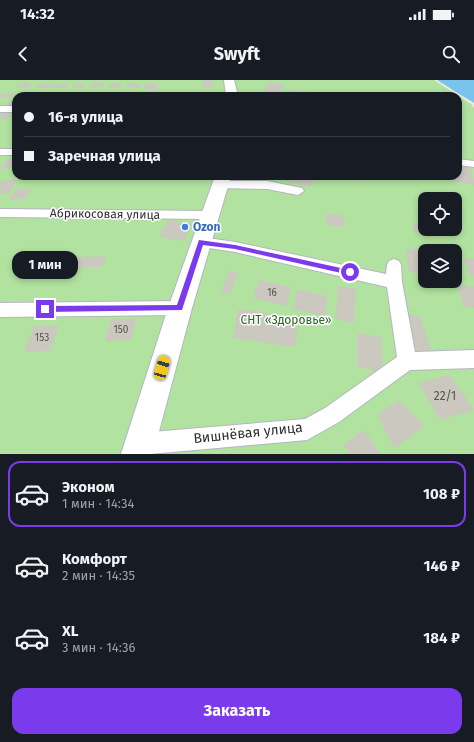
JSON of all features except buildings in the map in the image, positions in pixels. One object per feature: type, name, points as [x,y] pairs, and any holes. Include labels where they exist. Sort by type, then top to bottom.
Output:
[{"type":"street","points":[[229,80],[231,92]]},
{"type":"street","points":[[0,109],[12,109]]},
{"type":"street","points":[[0,152],[12,152]]},
{"type":"street","points":[[462,162],[474,164]]},
{"type":"street","points":[[139,449],[180,308],[222,181],[278,186],[298,191]]},
{"type":"street","name":"Абрикосовая улица","points":[[0,213],[211,216]]},
{"type":"street","points":[[201,242],[394,274],[406,361],[474,359]]},
{"type":"street","points":[[0,310],[180,308]]},
{"type":"street","name":"Вишнёвая улица","points":[[139,449],[307,429],[332,415],[406,361]]},
{"type":"green space","name":"СНТ «Здоровье»","points":[[0,80],[434,80],[452,92],[12,92],[12,180],[462,180],[462,98],[474,108],[474,454],[0,454]]},
{"type":"water","points":[[437,80],[474,80],[474,103],[462,96],[462,92],[456,92]]},
{"type":"place","name":"Ozon","points":[[185,227]]},
{"type":"route","points":[[45,309],[180,308],[201,242],[235,247],[350,272]]}]
